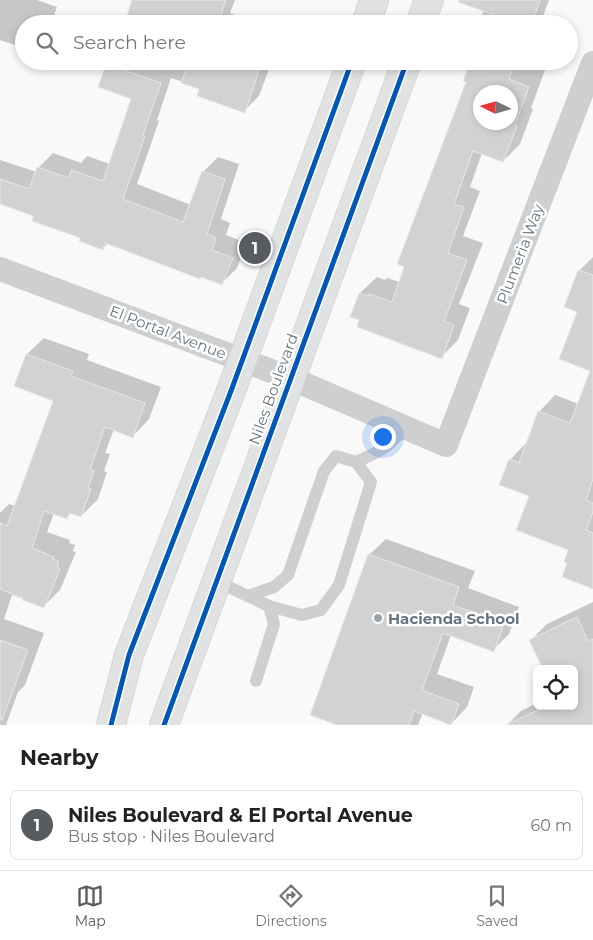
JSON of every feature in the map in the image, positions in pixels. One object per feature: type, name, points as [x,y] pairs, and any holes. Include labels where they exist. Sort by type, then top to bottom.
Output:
[{"type":"main road","points":[[369,15],[374,0]]},
{"type":"main road","points":[[423,15],[429,0]]},
{"type":"main road","points":[[111,725],[130,655],[242,360],[349,70]]},
{"type":"main road","name":"Niles Boulevard","points":[[164,725],[403,70]]},
{"type":"street","name":"Plumeria Way","points":[[446,444],[588,90],[593,63]]},
{"type":"street","name":"El Portal Avenue","points":[[0,269],[290,378],[446,444]]},
{"type":"street","points":[[101,725],[130,655]]},
{"type":"lane","points":[[356,462],[377,452],[399,436],[402,426]]},
{"type":"lane","points":[[216,581],[269,606],[302,615],[321,610],[338,585],[371,482],[356,462],[336,456],[324,471],[288,576],[274,587],[248,596]]},
{"type":"lane","points":[[256,681],[274,624],[269,606]]},
{"type":"building","points":[[132,0],[226,0],[221,15],[127,15]]},
{"type":"building","points":[[459,0],[540,0],[535,15],[494,15],[458,2]]},
{"type":"building","points":[[104,70],[123,70],[161,83],[123,199],[183,222],[202,171],[225,179],[207,234],[216,238],[212,250],[233,258],[222,285],[201,277],[200,279],[105,243],[103,250],[79,241],[80,238],[32,221],[33,216],[0,204],[0,179],[29,189],[37,167],[69,178],[71,170],[103,181],[131,99],[98,87]]},
{"type":"building","points":[[186,70],[259,70],[245,113],[197,96],[199,89],[181,83]]},
{"type":"building","points":[[467,70],[512,70],[509,79],[529,87],[518,117],[518,85],[473,85],[473,130],[515,130],[503,162],[473,151],[454,204],[464,207],[448,253],[467,260],[444,321],[454,325],[442,359],[357,327],[359,320],[350,317],[359,293],[368,296],[369,294],[392,302],[404,267],[397,264],[466,82],[463,81]]},
{"type":"building","points":[[578,270],[593,275],[593,479],[586,500],[593,503],[593,512],[586,530],[593,533],[593,589],[562,577],[567,563],[564,562],[568,550],[516,530],[529,496],[499,485],[509,459],[519,463],[538,411],[570,423],[590,371],[559,359],[577,312],[564,307]]},
{"type":"building","points":[[26,354],[73,371],[71,376],[145,403],[133,438],[105,427],[90,469],[94,471],[88,488],[91,489],[81,517],[69,513],[67,519],[44,511],[32,548],[54,557],[53,559],[59,562],[57,567],[60,569],[44,608],[0,589],[0,523],[7,526],[53,401],[14,386]]},
{"type":"building","points":[[368,554],[459,587],[453,605],[504,623],[494,652],[443,633],[422,690],[459,704],[451,725],[414,711],[409,725],[337,725],[310,715]]},
{"type":"building","points":[[577,617],[588,641],[593,639],[593,725],[506,725],[538,710],[578,710],[578,665],[541,665],[529,640]]},
{"type":"building","points":[[0,640],[28,650],[2,720],[0,720]]},
{"type":"cycle path","points":[[111,725],[129,655],[231,391],[349,70]]},
{"type":"cycle path","points":[[164,725],[404,70]]},
{"type":"place","name":"Niles Boulevard & El Portal Avenue","points":[[255,248]]},
{"type":"place","name":"Hacienda School","points":[[378,618]]}]
